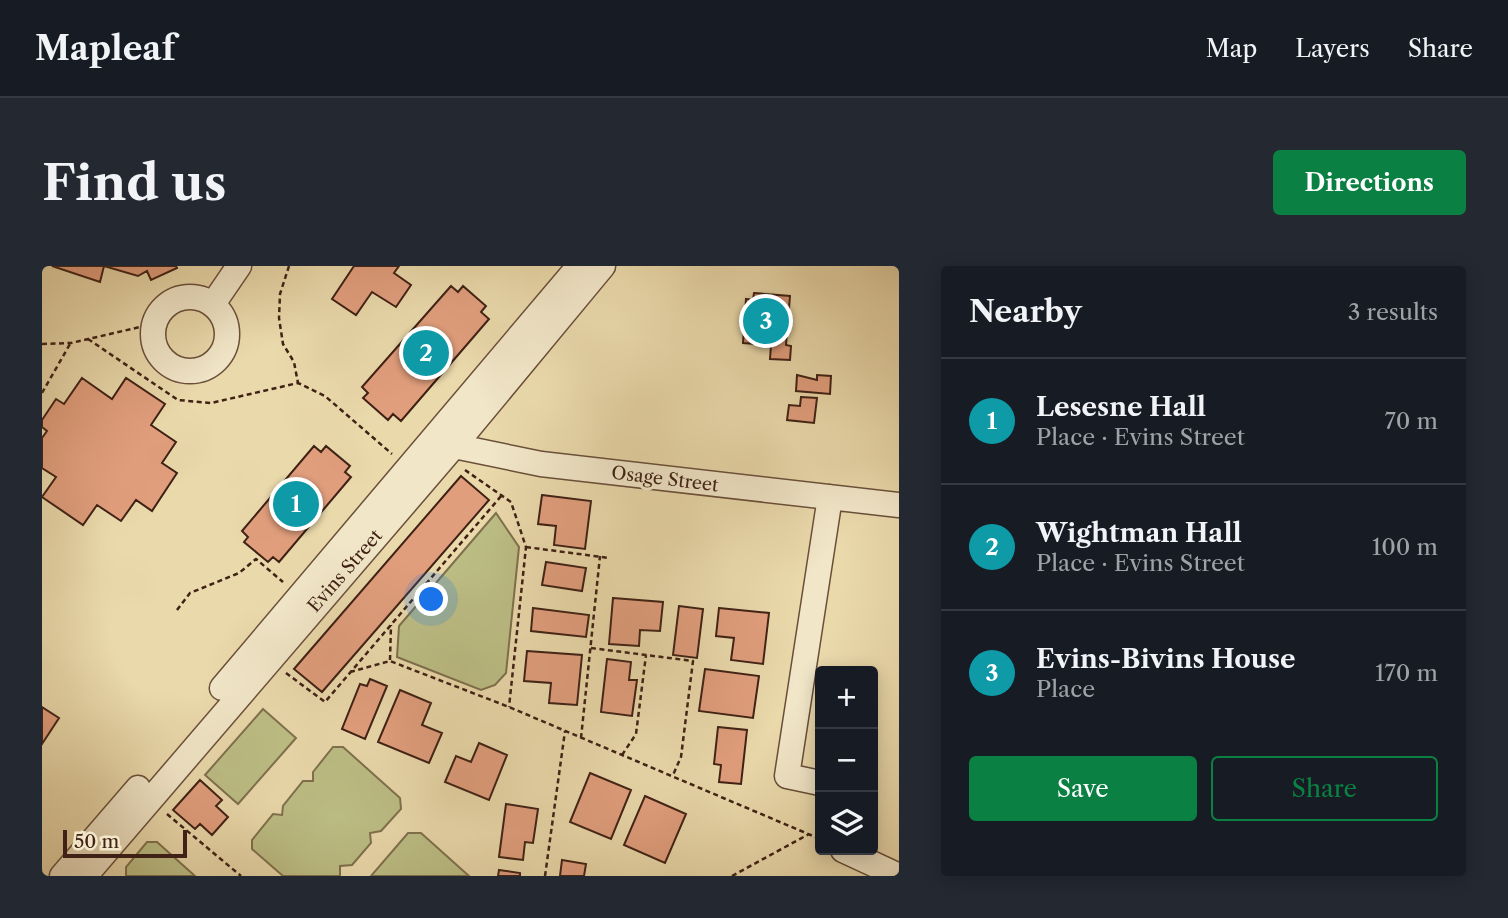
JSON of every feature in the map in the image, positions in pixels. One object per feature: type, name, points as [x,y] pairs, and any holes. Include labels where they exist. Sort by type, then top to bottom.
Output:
[{"type":"street","points":[[213,304],[239,266]]},
{"type":"street","name":"Evins Street","points":[[85,876],[444,446],[579,266]]},
{"type":"street","name":"Evins Street","points":[[62,876],[603,266]]},
{"type":"street","points":[[185,296],[200,297],[213,304],[223,315],[227,329],[226,344],[220,357],[208,366],[194,371],[180,370],[166,364],[157,353],[152,339],[153,324],[160,311],[171,301],[185,296]]},
{"type":"street","name":"Osage Street","points":[[444,446],[541,464],[899,505]]},
{"type":"street","points":[[815,782],[787,776],[830,498]]},
{"type":"street","points":[[847,855],[853,876]]},
{"type":"street","points":[[854,855],[899,876]]},
{"type":"path","points":[[289,266],[280,294],[279,317],[283,344],[294,362],[298,383]]},
{"type":"path","points":[[42,344],[71,343],[153,324]]},
{"type":"path","points":[[88,339],[178,400],[211,403],[298,383],[326,397],[400,461]]},
{"type":"path","points":[[42,393],[71,343]]},
{"type":"path","points":[[444,446],[510,502],[526,547],[509,707]]},
{"type":"path","points":[[280,669],[325,702],[502,495]]},
{"type":"path","points":[[526,547],[609,558]]},
{"type":"path","points":[[581,738],[600,556]]},
{"type":"path","points":[[177,610],[190,593],[239,573],[256,559],[284,583]]},
{"type":"path","points":[[390,661],[391,625]]},
{"type":"path","points":[[591,648],[694,661],[681,757],[672,776]]},
{"type":"path","points":[[621,755],[636,734],[646,655]]},
{"type":"path","points":[[350,672],[390,661],[509,707],[815,837]]},
{"type":"path","points":[[545,876],[565,731]]},
{"type":"path","points":[[162,809],[241,876]]},
{"type":"path","points":[[735,875],[809,834]]},
{"type":"green space","points":[[496,513],[519,547],[506,673],[495,685],[481,690],[397,657],[399,626]]},
{"type":"green space","points":[[263,709],[296,738],[238,804],[205,775]]},
{"type":"green space","points":[[333,747],[343,747],[400,798],[401,809],[381,831],[370,833],[371,843],[352,865],[340,866],[340,876],[283,876],[252,849],[252,840],[273,814],[282,815],[283,806],[303,781],[313,781],[313,772]]},
{"type":"green space","points":[[408,833],[421,833],[469,876],[371,876]]},
{"type":"green space","points":[[147,842],[157,842],[195,876],[126,876],[126,867]]},
{"type":"building","points":[[52,266],[104,266],[100,282]]},
{"type":"building","points":[[104,266],[177,268],[151,280],[147,271],[138,276]]},
{"type":"building","points":[[354,266],[399,266],[394,273],[411,285],[396,307],[372,292],[356,315],[332,299]]},
{"type":"building","points":[[451,286],[458,292],[463,286],[486,306],[481,312],[489,319],[401,421],[393,414],[388,420],[363,398],[368,393],[362,387]]},
{"type":"building","points":[[754,293],[790,296],[786,345],[791,346],[790,360],[770,359],[771,345],[743,343],[746,299],[753,300]]},
{"type":"building","points":[[797,375],[817,380],[817,375],[831,376],[830,394],[796,391]]},
{"type":"building","points":[[82,378],[112,399],[126,378],[165,404],[151,425],[176,442],[162,463],[177,473],[152,511],[136,500],[121,521],[97,505],[83,525],[42,497],[56,477],[42,468],[42,438],[47,431],[42,427],[42,420],[56,399],[64,404]]},
{"type":"building","points":[[801,397],[817,398],[814,423],[787,420],[789,405],[800,406]]},
{"type":"building","points":[[314,446],[321,452],[326,446],[350,466],[345,472],[351,477],[279,562],[273,557],[268,562],[244,542],[248,537],[242,531]]},
{"type":"building","points":[[461,476],[489,500],[322,692],[294,669]]},
{"type":"building","points":[[542,495],[591,501],[585,549],[554,545],[556,526],[538,524]]},
{"type":"building","points":[[546,562],[586,568],[582,591],[542,585]]},
{"type":"building","points":[[613,598],[663,602],[660,631],[640,630],[639,646],[609,644]]},
{"type":"building","points":[[679,606],[703,609],[697,658],[673,655]]},
{"type":"building","points":[[533,608],[589,615],[586,637],[531,631]]},
{"type":"building","points":[[719,608],[769,613],[763,664],[731,660],[734,638],[716,636]]},
{"type":"building","points":[[527,651],[582,655],[577,705],[549,703],[551,683],[524,681]]},
{"type":"building","points":[[607,659],[631,662],[629,680],[637,680],[632,716],[601,712]]},
{"type":"building","points":[[705,669],[759,676],[753,718],[699,711]]},
{"type":"building","points":[[370,679],[387,686],[365,739],[342,729],[360,684],[367,686]]},
{"type":"building","points":[[400,690],[431,703],[422,725],[442,733],[429,763],[378,742]]},
{"type":"building","points":[[42,707],[59,718],[42,744]]},
{"type":"building","points":[[718,727],[747,730],[741,784],[719,782],[721,765],[714,764]]},
{"type":"building","points":[[479,743],[507,755],[489,800],[445,782],[456,756],[471,762]]},
{"type":"building","points":[[590,773],[631,790],[611,839],[570,822]]},
{"type":"building","points":[[200,780],[222,800],[216,806],[228,817],[212,835],[200,824],[195,829],[173,810]]},
{"type":"building","points":[[645,796],[686,814],[665,863],[624,845]]},
{"type":"building","points":[[506,804],[538,809],[533,843],[525,842],[523,860],[499,857]]},
{"type":"building","points":[[562,860],[586,864],[584,876],[560,876]]},
{"type":"building","points":[[499,870],[520,873],[520,876],[498,876]]},
{"type":"place","name":"Evins-Bivins House","points":[[766,321]]},
{"type":"place","name":"Wightman Hall","points":[[426,353]]},
{"type":"place","name":"Lesesne Hall","points":[[296,504]]}]
